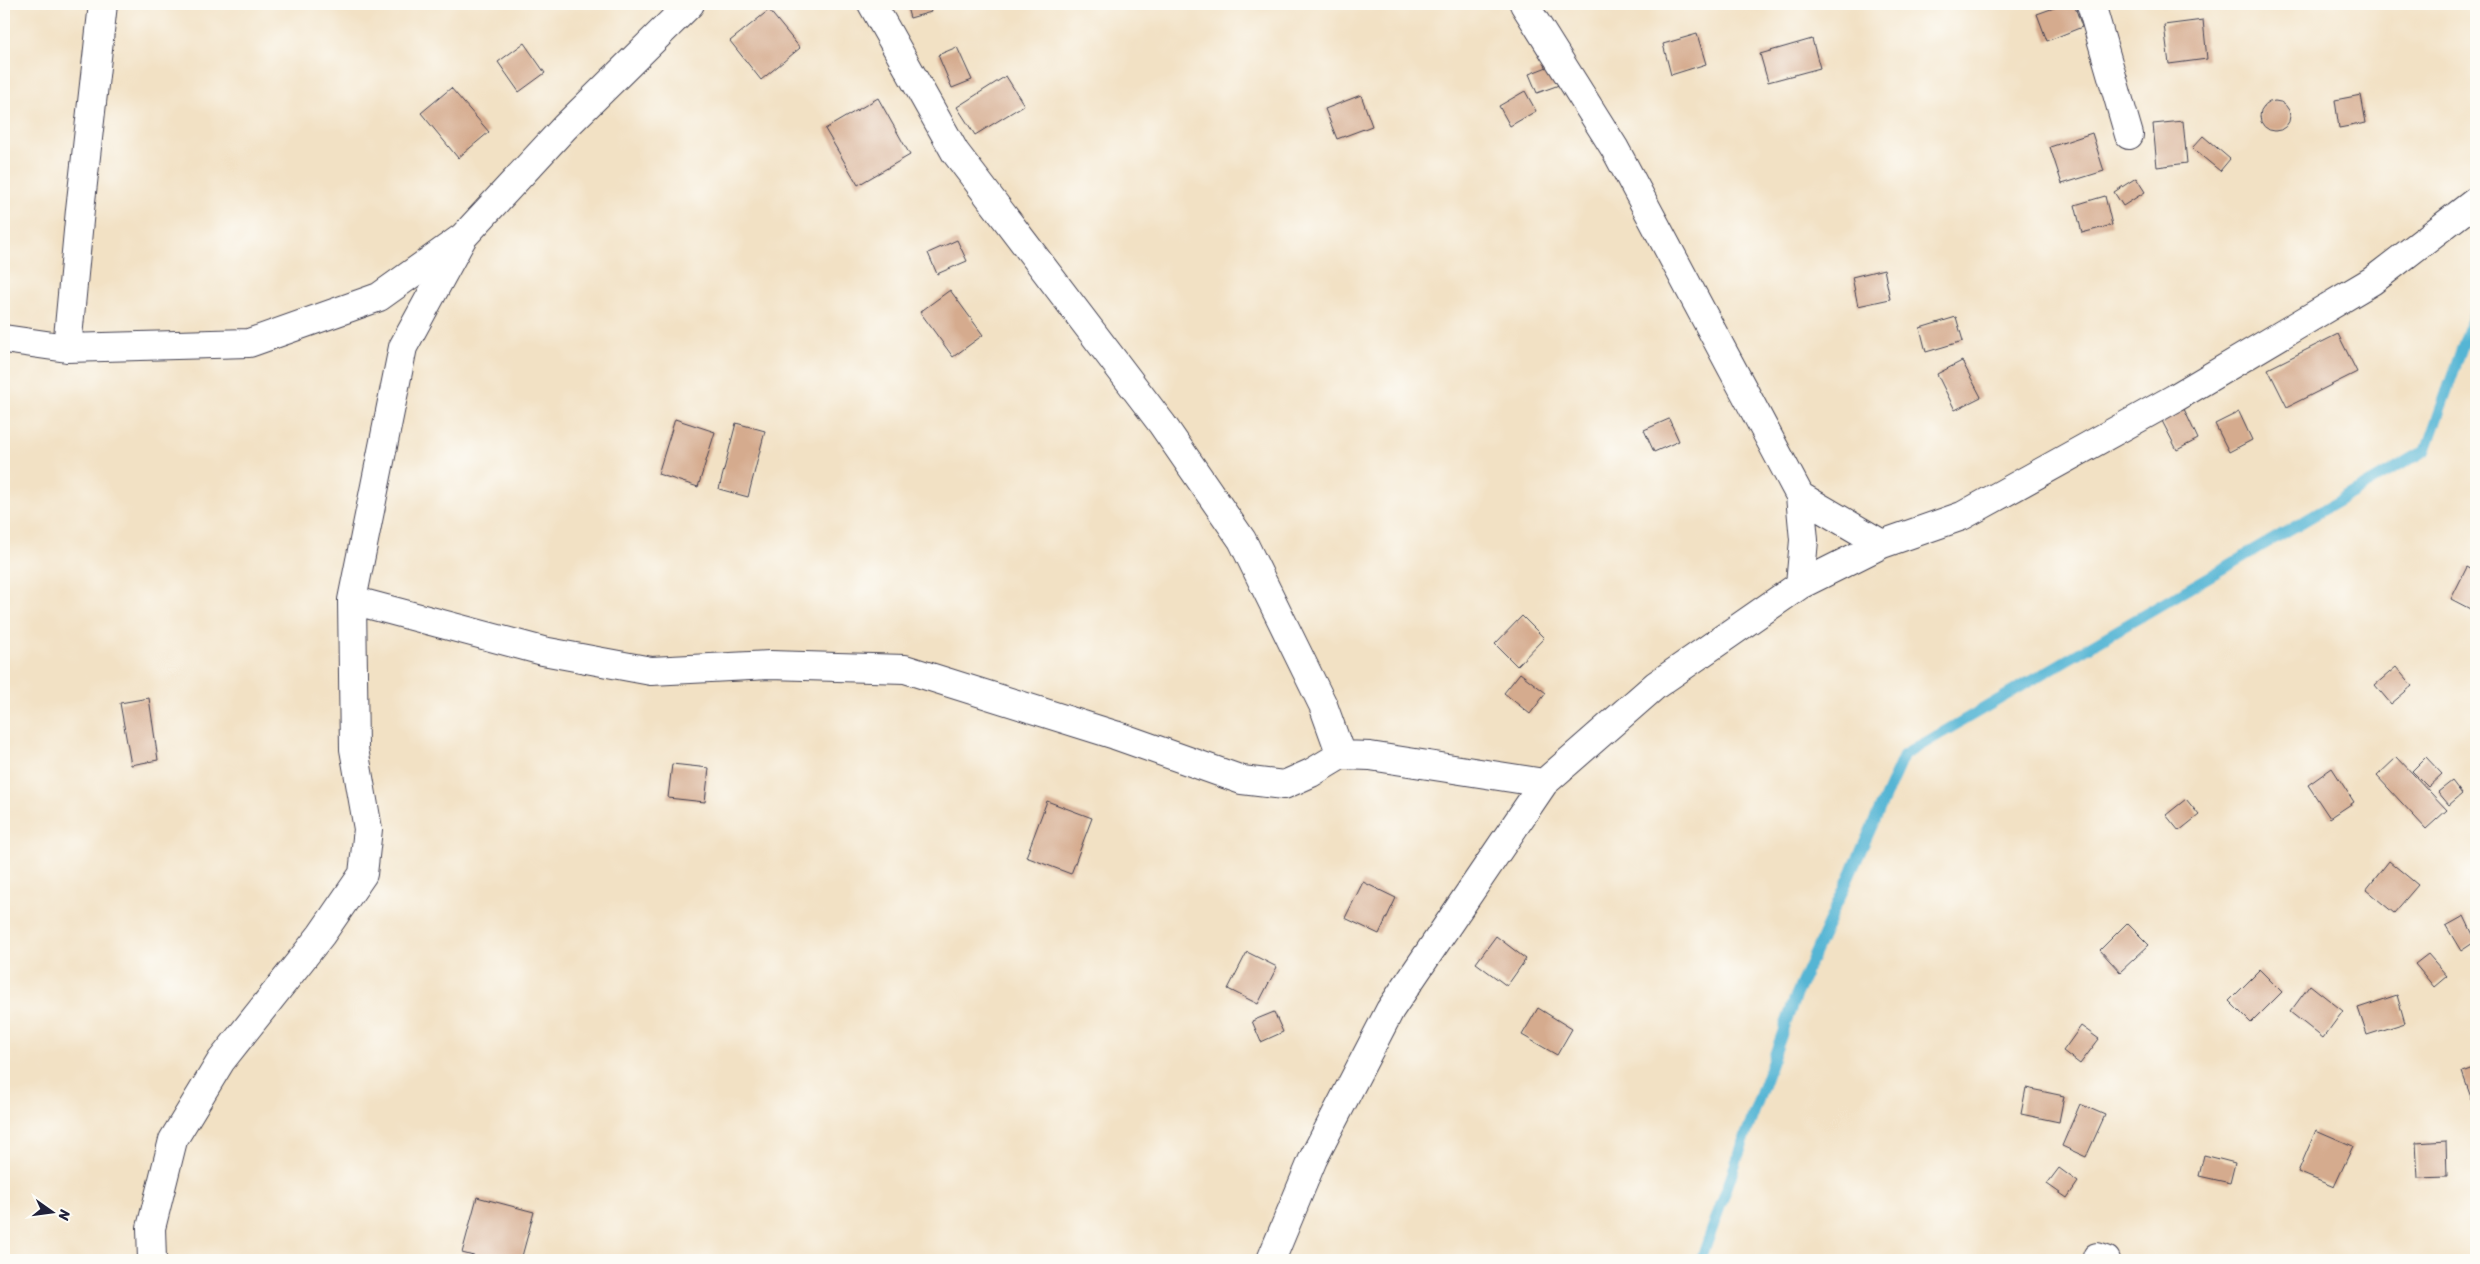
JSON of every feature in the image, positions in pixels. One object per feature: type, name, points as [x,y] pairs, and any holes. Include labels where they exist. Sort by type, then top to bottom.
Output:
[{"type":"street","points":[[67,348],[103,4]]},
{"type":"street","points":[[4,339],[67,348],[249,343],[379,297],[463,237],[565,127],[690,4]]},
{"type":"street","points":[[872,4],[955,152],[1162,424],[1242,540],[1323,705],[1341,755]]},
{"type":"street","points":[[1524,4],[1615,149],[1800,496],[1804,540],[1800,585]]},
{"type":"street","points":[[2091,4],[2129,135]]},
{"type":"street","points":[[1271,1260],[1313,1159],[1390,1010],[1544,783],[1656,685],[1800,585],[1882,544],[1962,516],[2175,398],[2372,281],[2476,201]]},
{"type":"street","points":[[152,1260],[151,1228],[173,1140],[221,1061],[321,935],[363,874],[368,829],[354,749],[352,600],[403,347],[463,237]]},
{"type":"street","points":[[1800,496],[1882,544]]},
{"type":"street","points":[[352,600],[543,651],[651,671],[770,665],[905,669],[1115,735],[1242,780],[1284,785],[1311,773],[1341,755],[1370,756],[1544,783]]},
{"type":"building","points":[[906,4],[928,4],[931,12],[910,18]]},
{"type":"building","points":[[2065,4],[2074,4],[2082,27],[2047,41],[2037,14]]},
{"type":"building","points":[[769,10],[800,48],[761,80],[730,41]]},
{"type":"building","points":[[2203,20],[2207,59],[2169,64],[2164,25]]},
{"type":"building","points":[[1697,34],[1706,64],[1671,75],[1663,44]]},
{"type":"building","points":[[1812,39],[1820,68],[1768,82],[1760,54]]},
{"type":"building","points":[[524,43],[545,73],[519,92],[498,62]]},
{"type":"building","points":[[957,47],[972,80],[952,88],[938,55]]},
{"type":"building","points":[[1552,65],[1559,85],[1537,93],[1529,74]]},
{"type":"building","points":[[1006,76],[1024,105],[975,135],[957,107]]},
{"type":"building","points":[[451,88],[489,132],[458,158],[421,113]]},
{"type":"building","points":[[1525,91],[1536,111],[1510,126],[1499,106]]},
{"type":"building","points":[[1361,95],[1372,126],[1337,139],[1325,109]]},
{"type":"building","points":[[2361,95],[2366,123],[2339,128],[2335,100]]},
{"type":"building","points":[[878,98],[910,155],[858,185],[825,129]]},
{"type":"building","points":[[2275,101],[2285,106],[2290,116],[2285,126],[2275,131],[2265,126],[2260,116],[2265,106]]},
{"type":"building","points":[[2183,121],[2187,163],[2157,167],[2153,124]]},
{"type":"building","points":[[2092,133],[2104,171],[2062,184],[2050,147]]},
{"type":"building","points":[[2203,136],[2230,159],[2220,171],[2192,148]]},
{"type":"building","points":[[2136,178],[2145,192],[2123,206],[2114,192]]},
{"type":"building","points":[[2105,196],[2112,225],[2082,233],[2075,205]]},
{"type":"building","points":[[957,240],[967,261],[937,274],[928,253]]},
{"type":"building","points":[[1884,269],[1890,299],[1858,306],[1852,277]]},
{"type":"building","points":[[950,290],[983,335],[953,357],[920,312]]},
{"type":"building","points":[[1956,317],[1963,341],[1926,352],[1920,328]]},
{"type":"building","points":[[2338,334],[2357,372],[2287,407],[2268,369]]},
{"type":"building","points":[[1962,361],[1981,397],[1955,410],[1937,374]]},
{"type":"building","points":[[2184,409],[2198,439],[2177,450],[2162,421]]},
{"type":"building","points":[[2239,412],[2252,440],[2229,452],[2215,424]]},
{"type":"building","points":[[675,419],[715,432],[698,487],[658,474]]},
{"type":"building","points":[[1669,419],[1679,441],[1654,452],[1644,430]]},
{"type":"building","points":[[736,423],[765,431],[748,497],[719,489]]},
{"type":"building","points":[[2467,567],[2476,572],[2476,612],[2451,599]]},
{"type":"building","points":[[1522,616],[1544,638],[1517,666],[1495,644]]},
{"type":"building","points":[[2396,667],[2412,686],[2391,704],[2375,685]]},
{"type":"building","points":[[1520,673],[1546,693],[1530,714],[1504,693]]},
{"type":"building","points":[[149,698],[158,760],[131,765],[120,703]]},
{"type":"building","points":[[2397,757],[2447,810],[2426,829],[2377,776]]},
{"type":"building","points":[[2426,757],[2442,774],[2428,787],[2412,771]]},
{"type":"building","points":[[672,764],[709,768],[705,802],[668,798]]},
{"type":"building","points":[[2332,768],[2354,802],[2330,818],[2308,785]]},
{"type":"building","points":[[2452,781],[2462,794],[2449,805],[2438,792]]},
{"type":"building","points":[[2186,799],[2199,815],[2179,831],[2166,815]]},
{"type":"building","points":[[1047,801],[1092,818],[1071,874],[1026,857]]},
{"type":"building","points":[[2389,861],[2418,885],[2394,913],[2366,890]]},
{"type":"building","points":[[1363,882],[1396,898],[1379,934],[1345,918]]},
{"type":"building","points":[[2464,916],[2476,941],[2461,951],[2446,926]]},
{"type":"building","points":[[2127,923],[2149,945],[2120,972],[2100,950]]},
{"type":"building","points":[[1496,936],[1526,959],[1507,986],[1476,963]]},
{"type":"building","points":[[1247,952],[1277,967],[1258,1004],[1228,989]]},
{"type":"building","points":[[2428,954],[2447,976],[2434,987],[2415,964]]},
{"type":"building","points":[[2260,970],[2282,992],[2251,1023],[2229,1001]]},
{"type":"building","points":[[2310,985],[2343,1011],[2323,1038],[2290,1012]]},
{"type":"building","points":[[2397,995],[2405,1023],[2367,1035],[2358,1008]]},
{"type":"building","points":[[1538,1008],[1572,1029],[1557,1055],[1522,1035]]},
{"type":"building","points":[[1274,1012],[1283,1032],[1261,1042],[1252,1021]]},
{"type":"building","points":[[2081,1026],[2099,1039],[2080,1064],[2063,1051]]},
{"type":"building","points":[[2476,1067],[2476,1105],[2474,1106],[2462,1072]]},
{"type":"building","points":[[2026,1088],[2064,1096],[2059,1122],[2021,1114]]},
{"type":"building","points":[[2080,1104],[2105,1115],[2086,1157],[2062,1146]]},
{"type":"building","points":[[2316,1130],[2353,1146],[2334,1187],[2298,1172]]},
{"type":"building","points":[[2446,1141],[2447,1177],[2418,1178],[2416,1143]]},
{"type":"building","points":[[2204,1155],[2235,1163],[2230,1183],[2199,1176]]},
{"type":"building","points":[[2059,1168],[2078,1182],[2067,1198],[2047,1184]]},
{"type":"building","points":[[477,1197],[534,1212],[521,1260],[489,1260],[462,1253]]},
{"type":"waterway","points":[[1701,1260],[1796,995],[1904,755],[2426,450],[2476,308]]}]
